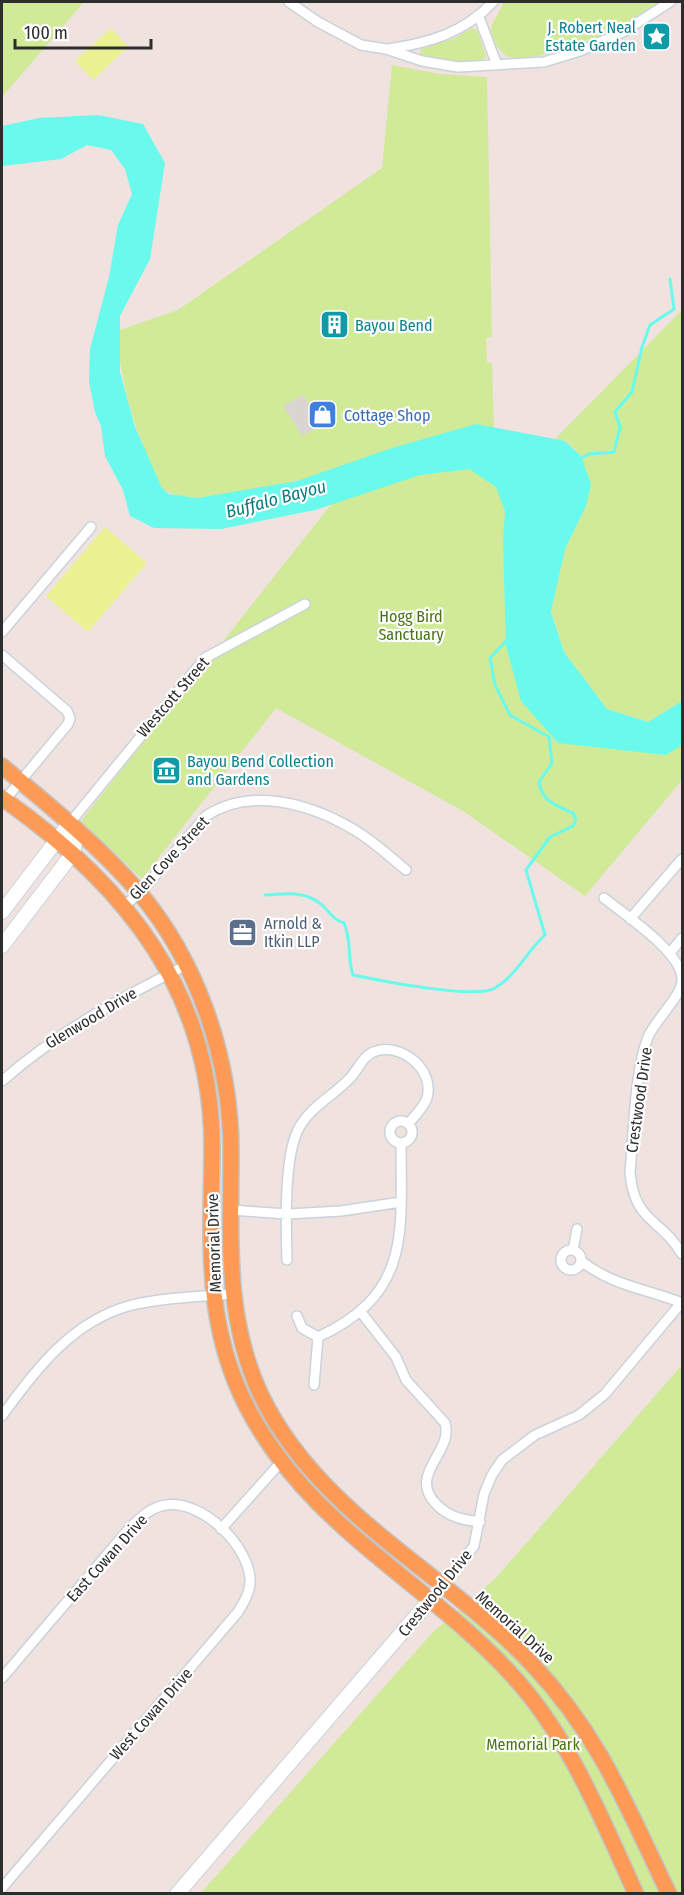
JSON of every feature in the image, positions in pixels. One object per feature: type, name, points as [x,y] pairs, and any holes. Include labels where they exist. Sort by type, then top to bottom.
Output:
[{"type":"main road","name":"Memorial Drive","points":[[2,766],[115,866],[140,893],[167,930],[187,965],[206,1009],[226,1094],[231,1148],[229,1254],[232,1294],[247,1360],[277,1424],[325,1487],[530,1661],[578,1719],[615,1779],[665,1892]]},
{"type":"main road","name":"Memorial Drive","points":[[3,800],[59,840],[125,905],[151,941],[188,1015],[197,1044],[211,1117],[213,1296],[230,1366],[246,1405],[281,1462],[330,1516],[483,1646],[513,1676],[557,1734],[588,1790],[636,1893]]},
{"type":"main road","points":[[197,1044],[210,1057],[215,1086],[226,1094]]},
{"type":"main road","points":[[211,1210],[230,1210]]},
{"type":"main road","points":[[230,1366],[247,1360]]},
{"type":"main road","points":[[281,1462],[294,1462],[312,1483],[325,1487]]},
{"type":"street","points":[[289,2],[318,22],[361,45],[386,49],[439,65],[497,65],[546,61],[580,51],[623,32],[670,2]]},
{"type":"street","points":[[386,49],[421,44],[437,38],[479,17],[493,2]]},
{"type":"street","points":[[479,17],[497,65]]},
{"type":"street","points":[[2,632],[91,527]]},
{"type":"street","name":"Westcott Street","points":[[2,912],[69,824],[205,658],[305,604]]},
{"type":"street","points":[[2,655],[67,711],[70,718],[68,724],[3,800]]},
{"type":"street","name":"Glen Cove Street","points":[[125,905],[140,893],[206,816],[220,807],[240,800],[273,801],[327,816],[352,828],[406,870]]},
{"type":"street","points":[[2,945],[74,853],[75,842],[69,824]]},
{"type":"street","points":[[630,919],[682,859]]},
{"type":"street","name":"Crestwood Drive","points":[[604,898],[670,953],[679,966],[682,985],[653,1028],[646,1044],[630,1172],[631,1190],[640,1209],[682,1254]]},
{"type":"street","points":[[670,953],[682,938]]},
{"type":"street","name":"Glenwood Drive","points":[[2,1081],[59,1035],[104,1007],[187,965]]},
{"type":"street","points":[[287,1260],[291,1149],[297,1130],[321,1101],[336,1091],[364,1058],[375,1051],[388,1049],[400,1052],[422,1069],[426,1078],[427,1099],[408,1124]]},
{"type":"street","points":[[398,1122],[408,1124],[412,1131],[411,1137],[401,1143],[393,1139],[391,1129],[398,1122]]},
{"type":"street","points":[[318,1337],[333,1330],[360,1311],[388,1278],[394,1265],[399,1249],[401,1143]]},
{"type":"street","points":[[230,1210],[288,1214],[341,1211],[401,1202]]},
{"type":"street","points":[[573,1250],[577,1229]]},
{"type":"street","points":[[573,1250],[578,1253],[581,1261],[595,1272],[630,1288],[682,1302]]},
{"type":"street","points":[[573,1250],[564,1253],[561,1259],[563,1265],[572,1269],[578,1267],[581,1261]]},
{"type":"street","points":[[2,1416],[48,1357],[92,1322],[130,1306],[166,1299],[232,1294]]},
{"type":"street","name":"Crestwood Drive","points":[[177,1893],[474,1546],[484,1494],[492,1475],[502,1460],[535,1435],[579,1415],[605,1394],[682,1302]]},
{"type":"street","points":[[360,1311],[396,1357],[406,1380],[445,1423],[445,1440],[430,1467],[426,1483],[427,1492],[437,1505],[451,1515],[480,1522]]},
{"type":"street","points":[[297,1316],[302,1328],[318,1337]]},
{"type":"street","points":[[314,1385],[318,1337]]},
{"type":"street","points":[[221,1529],[281,1462]]},
{"type":"street","name":"East Cowan Drive","points":[[2,1678],[143,1515],[167,1504],[190,1508],[221,1529]]},
{"type":"street","name":"West Cowan Drive","points":[[2,1888],[238,1612],[247,1597],[250,1580],[248,1565],[237,1546],[221,1529]]},
{"type":"green space","points":[[2,2],[84,2],[2,97]]},
{"type":"green space","points":[[504,2],[659,2],[607,34],[538,56],[518,59],[506,56],[498,48],[491,33],[492,25]]},
{"type":"green space","points":[[111,28],[128,47],[93,80],[75,61]]},
{"type":"green space","points":[[472,28],[477,30],[486,56],[483,61],[440,60],[420,53],[421,49],[453,39]]},
{"type":"green space","name":"Hogg Bird Sanctuary","points":[[392,65],[439,74],[487,77],[492,337],[486,338],[487,362],[492,363],[494,432],[556,557],[549,626],[577,681],[622,723],[682,721],[682,780],[585,896],[463,811],[276,708],[142,879],[81,821],[359,469],[335,470],[266,489],[207,498],[174,494],[162,488],[131,412],[122,373],[117,331],[178,310],[382,168]]},
{"type":"green space","points":[[682,310],[682,701],[648,722],[607,709],[564,652],[551,611],[565,549],[586,506],[581,456],[566,441],[555,439]]},
{"type":"green space","points":[[105,527],[147,563],[88,632],[46,596]]},
{"type":"green space","name":"Memorial Park","points":[[682,1365],[682,1893],[200,1894],[433,1632],[495,1579]]},
{"type":"shaded area","points":[[303,395],[320,421],[318,427],[302,436],[283,406]]},
{"type":"water","name":"Buffalo Bayou","points":[[98,115],[143,124],[165,163],[150,259],[120,316],[120,372],[135,427],[162,488],[169,494],[197,498],[297,481],[392,448],[476,424],[565,441],[581,456],[591,484],[586,506],[565,549],[551,612],[564,652],[607,709],[648,722],[682,701],[682,745],[666,755],[558,743],[521,701],[506,646],[503,544],[505,511],[496,487],[469,469],[420,475],[315,510],[221,529],[154,528],[130,516],[123,490],[105,456],[101,426],[95,412],[89,382],[90,349],[109,277],[118,225],[132,194],[125,169],[111,150],[87,145],[61,159],[2,166],[2,126],[39,118]]},
{"type":"waterway","points":[[580,459],[589,454],[614,452],[620,427],[615,412],[632,392],[642,347],[650,325],[674,309],[670,279]]},
{"type":"waterway","points":[[265,895],[295,894],[309,897],[344,923],[353,975],[426,988],[469,992],[495,988],[516,970],[545,935],[526,870],[550,837],[573,826],[576,819],[573,813],[546,798],[540,789],[539,782],[552,763],[549,737],[510,715],[495,685],[490,658],[508,639]]},
{"type":"place","name":"J. Robert Neal Estate Garden","points":[[657,36]]},
{"type":"place","name":"Bayou Bend","points":[[334,325]]},
{"type":"place","name":"Cottage Shop","points":[[323,415]]},
{"type":"place","name":"Bayou Bend Collection and Gardens","points":[[166,770]]},
{"type":"place","name":"Arnold & Itkin LLP","points":[[243,932]]}]
